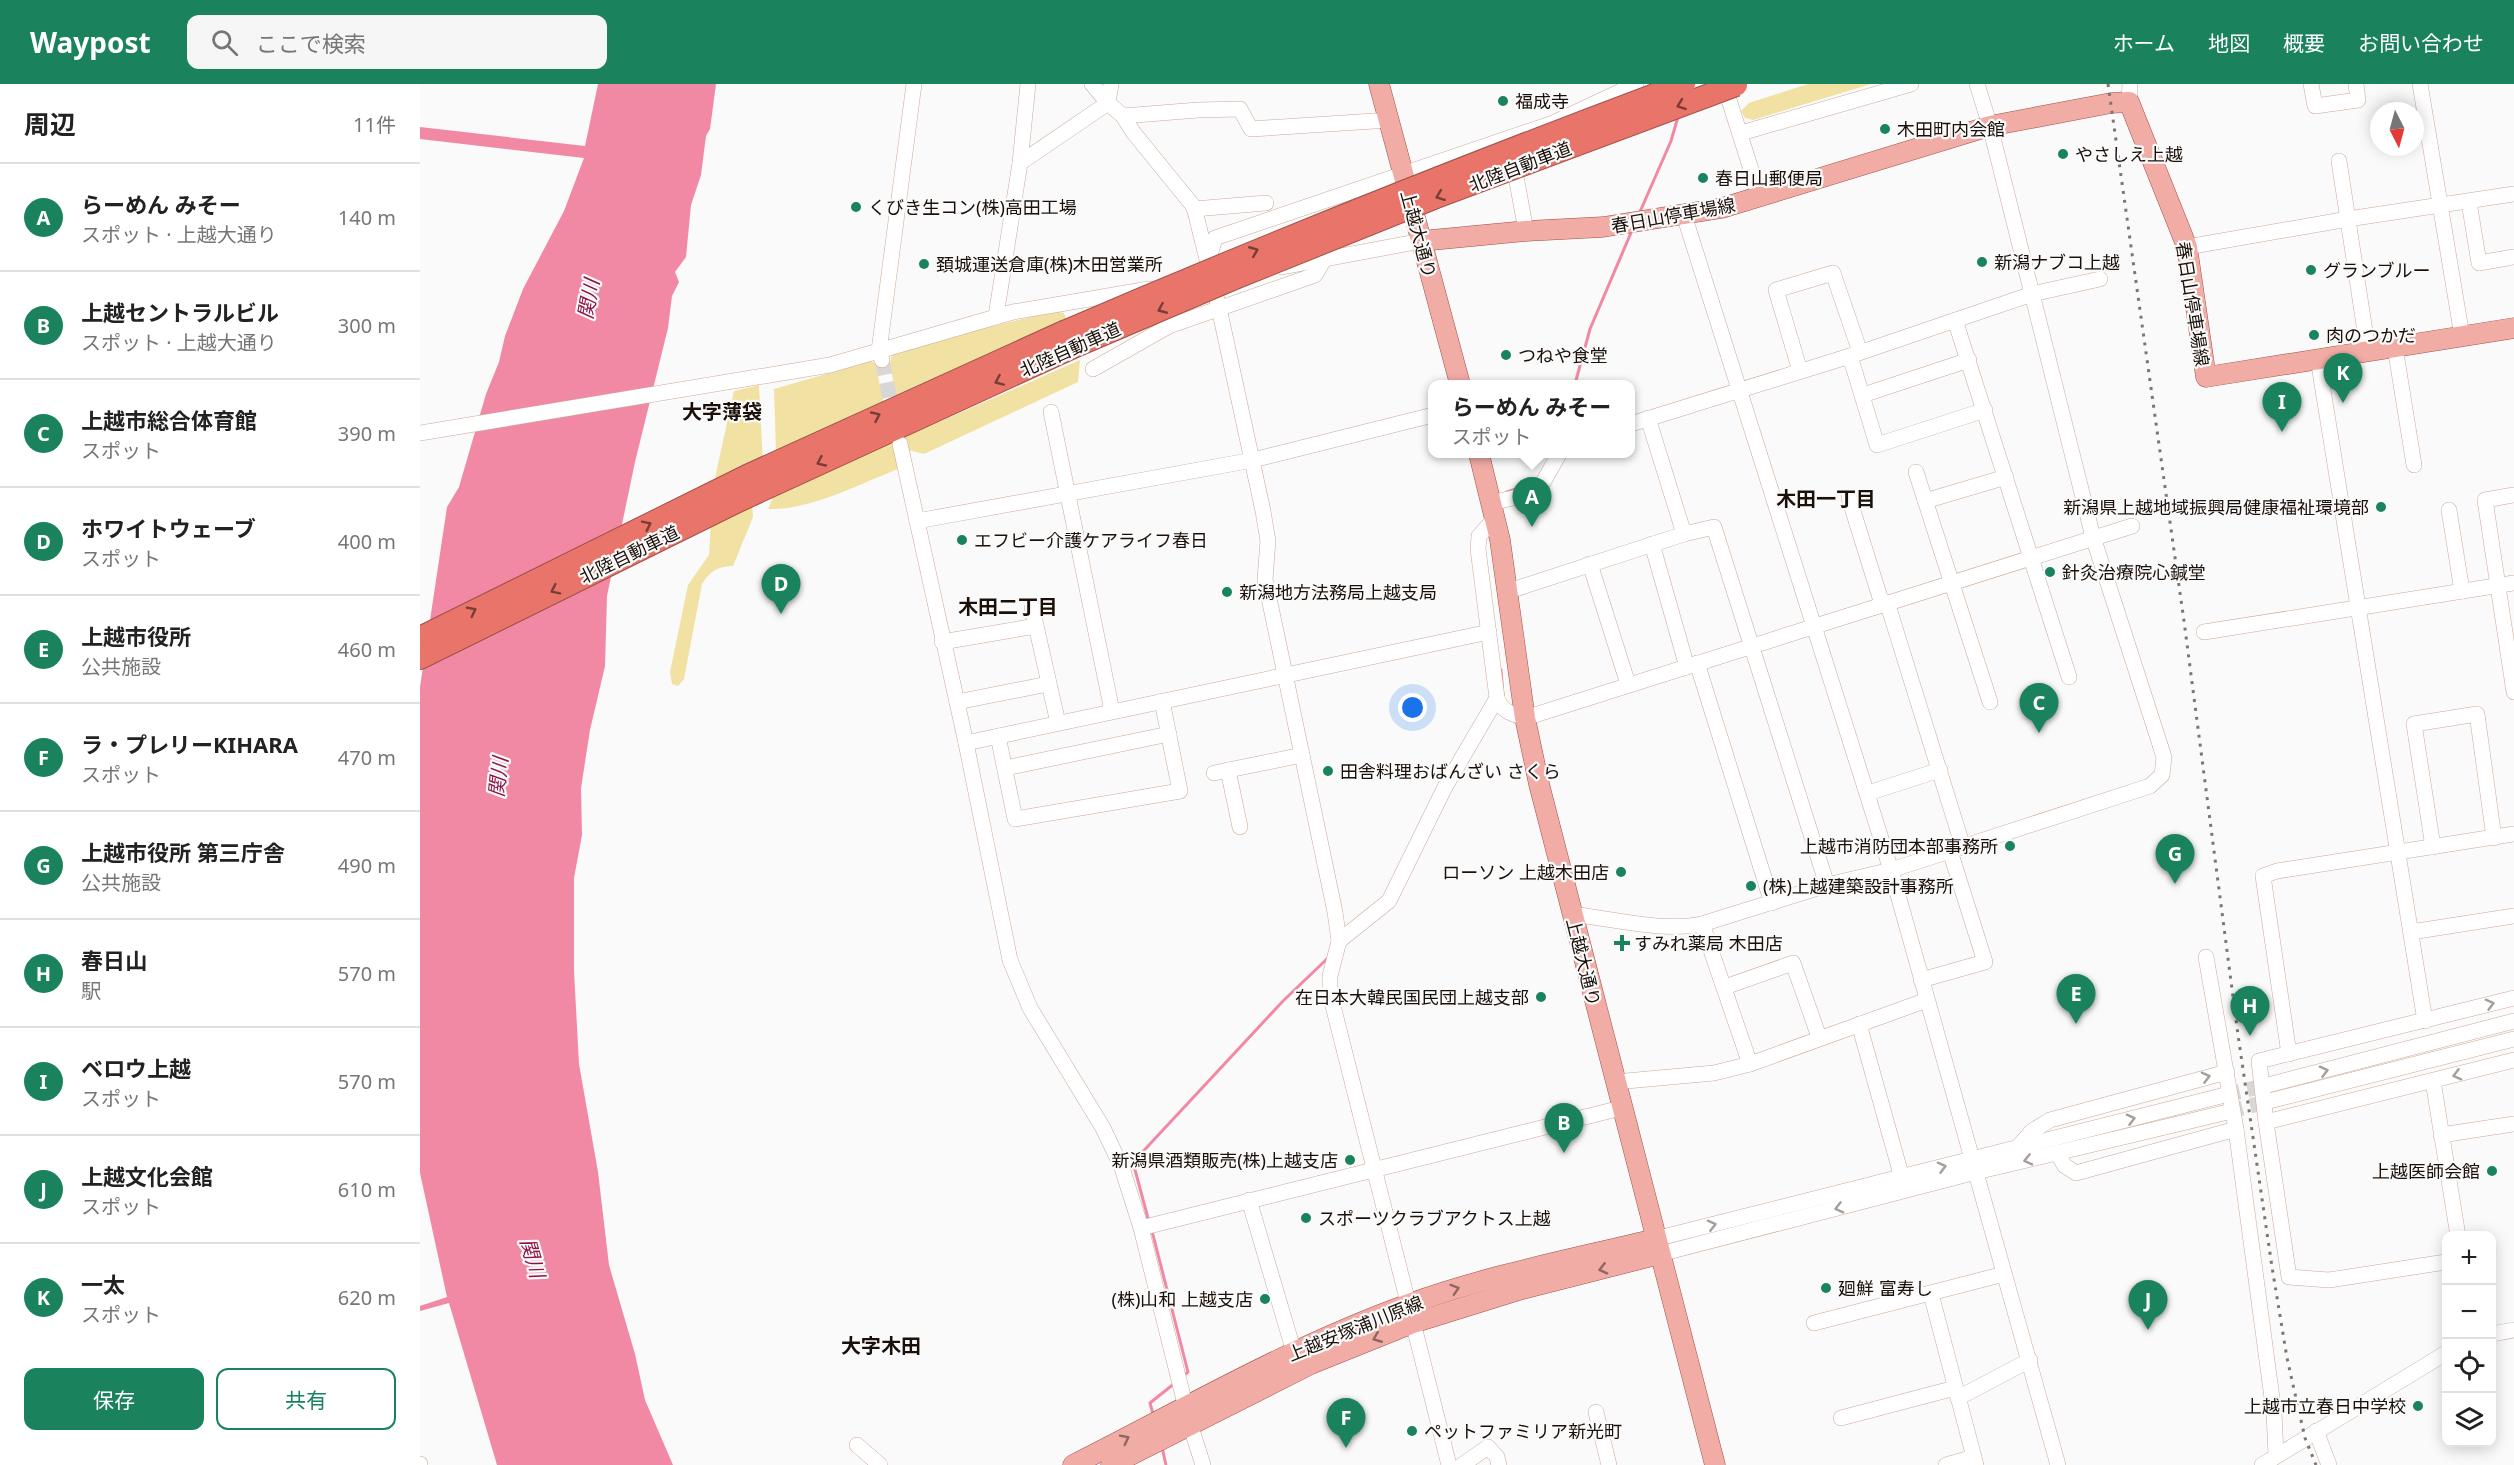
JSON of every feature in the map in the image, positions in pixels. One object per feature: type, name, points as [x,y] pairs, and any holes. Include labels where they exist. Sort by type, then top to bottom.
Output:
[{"type":"highway","name":"北陸自動車道","points":[[420,658],[1228,262],[1433,179],[1684,84]]},
{"type":"highway","name":"北陸自動車道","points":[[420,638],[747,476],[1068,340],[1235,278],[1436,197],[1733,84]]},
{"type":"main road","name":"上越大通り","points":[[1379,84],[1459,380]]},
{"type":"main road","name":"春日山停車場線","points":[[1421,241],[1526,231],[1604,227],[1722,208],[1990,126],[2111,103],[2129,93],[2187,247],[2206,377],[2318,359]]},
{"type":"main road","points":[[2318,359],[2514,328]]},
{"type":"main road","name":"上越大通り","points":[[1480,458],[1493,510],[1525,718],[1539,784],[1715,1465]]},
{"type":"main road","name":"上越安塚浦川原線","points":[[1111,1465],[1293,1352],[1408,1304],[1473,1283],[1658,1247]]},
{"type":"main road","name":"上越安塚浦川原線","points":[[1073,1465],[1413,1323],[1658,1247]]},
{"type":"street","points":[[880,355],[914,84]]},
{"type":"street","points":[[996,316],[1020,163],[1028,84]]},
{"type":"street","points":[[1092,84],[1123,116],[1132,132],[1194,209],[1208,262],[1253,460],[1268,541],[1265,579],[1335,912],[1339,941],[1330,976],[1330,994],[1449,1465]]},
{"type":"street","points":[[1020,163],[1108,103],[1111,84]]},
{"type":"street","points":[[1208,262],[1215,238],[1553,123],[1636,84]]},
{"type":"street","points":[[1733,84],[1741,133],[1760,198]]},
{"type":"street","points":[[1741,133],[1911,84]]},
{"type":"street","points":[[1572,914],[1665,926],[1688,927],[1702,924],[1827,885],[1891,870],[1956,849],[2150,786],[2162,775],[2164,757],[2093,537],[1990,126],[1977,84]]},
{"type":"street","points":[[2312,84],[2315,106],[2358,100],[2356,84]]},
{"type":"street","points":[[2421,84],[2462,336]]},
{"type":"street","points":[[1123,116],[1240,109],[1251,129],[1389,120]]},
{"type":"street","points":[[1509,138],[1526,231]]},
{"type":"street","points":[[2339,161],[2368,351]]},
{"type":"street","points":[[2187,247],[2348,219],[2441,207],[2514,194]]},
{"type":"street","points":[[2469,202],[2479,263],[2514,257]]},
{"type":"street","points":[[1194,209],[1266,203]]},
{"type":"street","points":[[1684,215],[1868,793],[2058,1465]]},
{"type":"street","points":[[420,433],[830,365],[880,355],[996,316],[1058,303],[1212,280],[1421,241]]},
{"type":"street","points":[[1093,369],[1169,326],[1315,275],[1324,260]]},
{"type":"street","points":[[1800,371],[1776,290],[1833,273],[1877,446],[1985,410]]},
{"type":"street","points":[[1635,423],[1855,354],[2032,294],[2100,279]]},
{"type":"street","points":[[1955,320],[2069,677]]},
{"type":"street","points":[[2395,347],[2414,465]]},
{"type":"street","points":[[2318,359],[2425,1021]]},
{"type":"street","points":[[1863,395],[1969,360]]},
{"type":"street","points":[[1051,412],[1112,711]]},
{"type":"street","points":[[917,521],[1253,460],[1428,416]]},
{"type":"street","points":[[1648,418],[1684,534]]},
{"type":"street","points":[[900,444],[942,642],[966,742],[1010,960],[1018,984],[1040,1025],[1103,1128],[1122,1168],[1141,1228],[1188,1416],[1203,1465]]},
{"type":"street","points":[[1556,458],[1541,486],[1493,510],[1479,536],[1478,549],[1499,706],[1525,718],[2031,556],[2132,526]]},
{"type":"street","points":[[1916,472],[1990,702]]},
{"type":"street","points":[[1925,501],[2006,477]]},
{"type":"street","points":[[2514,495],[2485,500],[2514,693]]},
{"type":"street","points":[[1849,498],[1940,770],[1956,849],[1985,962],[1921,981]]},
{"type":"street","points":[[2449,510],[2462,591]]},
{"type":"street","points":[[1506,592],[1652,544],[1714,527],[1827,885]]},
{"type":"street","points":[[1652,544],[1772,903]]},
{"type":"street","points":[[1590,564],[1628,684]]},
{"type":"street","points":[[2205,632],[2514,583]]},
{"type":"street","points":[[1032,608],[1058,723]]},
{"type":"street","points":[[942,642],[1036,626]]},
{"type":"street","points":[[966,742],[1489,632]]},
{"type":"street","points":[[957,702],[1048,684]]},
{"type":"street","points":[[1339,941],[1389,901],[1445,787],[1497,698]]},
{"type":"street","points":[[998,736],[1015,819],[1180,791],[1162,701]]},
{"type":"street","points":[[2433,847],[2414,724],[2477,714],[2494,838]]},
{"type":"street","points":[[1005,768],[1169,734]]},
{"type":"street","points":[[1240,827],[1221,771],[1302,755]]},
{"type":"street","points":[[1868,793],[1940,770]]},
{"type":"street","points":[[2289,1054],[2263,876],[2514,834]]},
{"type":"street","points":[[2411,932],[2514,916]]},
{"type":"street","points":[[1702,924],[1750,1064]]},
{"type":"street","points":[[2206,957],[2228,1072],[2274,1413],[2268,1462]]},
{"type":"street","points":[[1725,987],[1793,963],[1819,1037]]},
{"type":"street","points":[[2442,1263],[2329,1280],[2289,1277],[2259,1061],[2514,998]]},
{"type":"street","points":[[1615,1082],[1714,1073],[1750,1064],[1819,1037],[1927,1000]]},
{"type":"street","points":[[2268,1085],[2514,1021]]},
{"type":"street","points":[[1859,1024],[1902,1178]]},
{"type":"street","points":[[2269,1101],[2514,1039]]},
{"type":"street","points":[[2266,1122],[2514,1060]]},
{"type":"street","points":[[2017,1148],[2026,1136],[2040,1124],[2050,1120],[2228,1072]]},
{"type":"street","points":[[2433,1081],[2457,1231]]},
{"type":"street","points":[[1658,1247],[1975,1165],[2017,1148],[2225,1095]]},
{"type":"street","points":[[1141,1228],[1621,1108]]},
{"type":"street","points":[[1658,1247],[1902,1178],[2056,1153],[2228,1112]]},
{"type":"street","points":[[2441,1135],[2514,1124]]},
{"type":"street","points":[[2056,1153],[2065,1166],[2076,1173],[2236,1129]]},
{"type":"street","points":[[1249,1200],[1293,1352]]},
{"type":"street","points":[[1814,1323],[2004,1274]]},
{"type":"street","points":[[1931,1294],[1975,1461],[1946,1465]]},
{"type":"street","points":[[2496,1333],[2514,1330]]},
{"type":"street","points":[[2268,1462],[2442,1355]]},
{"type":"street","points":[[1841,1418],[1956,1393],[2030,1360]]},
{"type":"street","points":[[1596,1412],[1609,1465]]},
{"type":"street","points":[[2316,1431],[2329,1465]]},
{"type":"street","points":[[857,1445],[880,1465]]},
{"type":"street","points":[[1462,1465],[1488,1447],[1497,1457],[1499,1465]]},
{"type":"shaded area","points":[[1808,84],[1871,84],[1753,120],[1745,118],[1741,111],[1749,103]]},
{"type":"shaded area","points":[[1055,311],[1064,313],[1068,324],[897,400],[890,364],[892,354],[916,345]]},
{"type":"shaded area","points":[[1080,360],[1078,382],[924,454],[908,450],[905,437]]},
{"type":"shaded area","points":[[871,361],[875,363],[884,404],[776,451],[774,389]]},
{"type":"shaded area","points":[[759,385],[763,464],[713,487],[734,391]]},
{"type":"shaded area","points":[[893,442],[898,469],[817,501],[800,506],[768,509],[773,497]]},
{"type":"shaded area","points":[[752,502],[753,517],[733,566],[714,570],[702,584],[684,679],[678,686],[672,684],[670,672],[688,585],[709,555],[711,518]]},
{"type":"water","name":"関川","points":[[598,84],[716,84],[701,175],[691,205],[686,257],[675,272],[679,282],[672,296],[668,328],[635,462],[607,596],[605,666],[590,730],[581,788],[582,835],[574,878],[574,971],[579,1064],[598,1172],[609,1265],[635,1354],[645,1400],[673,1465],[497,1465],[449,1303],[420,1311],[420,1306],[447,1297],[420,1173],[420,687],[447,507],[459,487],[486,394],[523,289],[564,211],[584,158],[420,139],[420,127],[585,146]]},
{"type":"waterway","points":[[1639,214],[1671,141],[1678,117]]},
{"type":"waterway","points":[[1576,380],[1590,329],[1633,228]]},
{"type":"waterway","points":[[1507,492],[1526,486]]},
{"type":"waterway","points":[[1501,670],[1503,696]]},
{"type":"waterway","points":[[1149,1222],[1134,1166],[1136,1159],[1283,1001],[1329,957]]},
{"type":"waterway","points":[[1152,1231],[1188,1372],[1183,1376]]},
{"type":"waterway","points":[[1153,1414],[1150,1403],[1175,1383]]},
{"type":"waterway","points":[[1162,1447],[1166,1465]]},
{"type":"tunnel","points":[[882,360],[894,418]]},
{"type":"tunnel","points":[[2225,1095],[2268,1085]]},
{"type":"tunnel","points":[[2228,1112],[2269,1101]]},
{"type":"railway","points":[[2108,84],[2184,621],[2238,1035],[2272,1267],[2287,1358],[2305,1438],[2316,1465]]},
{"type":"place","name":"福成寺","points":[[1503,101]]},
{"type":"place","name":"木田町内会館","points":[[1885,129]]},
{"type":"place","name":"やさしえ上越","points":[[2063,154]]},
{"type":"place","name":"春日山郵便局","points":[[1703,178]]},
{"type":"place","name":"くびき生コン(株)高田工場","points":[[856,207]]},
{"type":"place","name":"新潟ナブコ上越","points":[[1982,262]]},
{"type":"place","name":"頚城運送倉庫(株)木田営業所","points":[[924,264]]},
{"type":"place","name":"グランブルー","points":[[2311,270]]},
{"type":"place","name":"肉のつかだ","points":[[2314,335]]},
{"type":"place","name":"つねや食堂","points":[[1506,355]]},
{"type":"place","name":"一太","points":[[2343,403]]},
{"type":"place","name":"ベロウ上越","points":[[2282,432]]},
{"type":"place","name":"新潟県上越地域振興局健康福祉環境部","points":[[2381,507]]},
{"type":"place","name":"らーめん みそー","points":[[1532,527]]},
{"type":"place","name":"エフビー介護ケアライフ春日","points":[[962,540]]},
{"type":"place","name":"針灸治療院心鍼堂","points":[[2050,572]]},
{"type":"place","name":"新潟地方法務局上越支局","points":[[1227,592]]},
{"type":"place","name":"ホワイトウェーブ","points":[[781,614]]},
{"type":"place","name":"上越市総合体育館","points":[[2039,733]]},
{"type":"place","name":"田舎料理おばんざい さくら","points":[[1328,771]]},
{"type":"place","name":"上越市消防団本部事務所","points":[[2010,846]]},
{"type":"place","name":"ローソン 上越木田店","points":[[1621,872]]},
{"type":"place","name":"上越市役所 第三庁舎","points":[[2175,884]]},
{"type":"place","name":"(株)上越建築設計事務所","points":[[1751,886]]},
{"type":"place","name":"すみれ薬局 木田店","points":[[1622,943]]},
{"type":"place","name":"在日本大韓民国民団上越支部","points":[[1541,997]]},
{"type":"place","name":"上越市役所","points":[[2076,1024]]},
{"type":"place","name":"春日山","points":[[2250,1036]]},
{"type":"place","name":"上越セントラルビル","points":[[1564,1153]]},
{"type":"place","name":"新潟県酒類販売(株)上越支店","points":[[1350,1160]]},
{"type":"place","name":"上越医師会館","points":[[2492,1171]]},
{"type":"place","name":"スポーツクラブアクトス上越","points":[[1306,1218]]},
{"type":"place","name":"廻鮮 富寿し","points":[[1826,1288]]},
{"type":"place","name":"(株)山和 上越支店","points":[[1265,1299]]},
{"type":"place","name":"上越文化会館","points":[[2148,1330]]},
{"type":"place","name":"上越市立春日中学校","points":[[2418,1406]]},
{"type":"place","name":"ペットファミリア新光町","points":[[1412,1431]]},
{"type":"place","name":"ラ・プレリーKIHARA","points":[[1346,1448]]},
{"type":"district","name":"大字薄袋","points":[[722,411]]},
{"type":"district","name":"木田一丁目","points":[[1826,498]]},
{"type":"district","name":"木田二丁目","points":[[1008,606]]},
{"type":"district","name":"大字木田","points":[[881,1345]]}]
